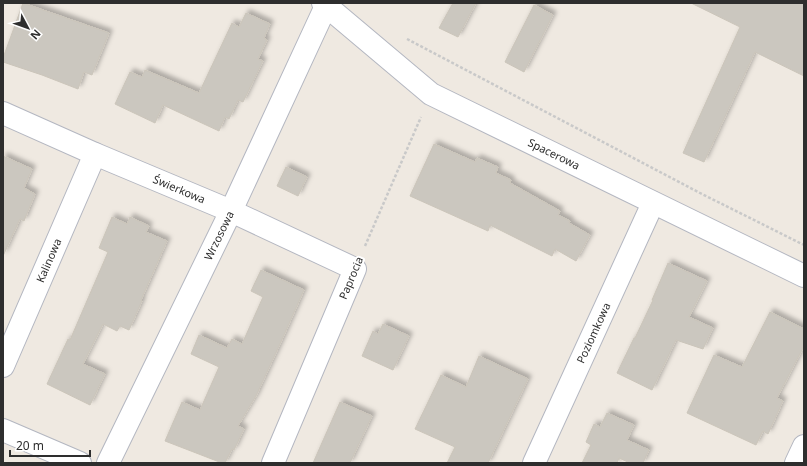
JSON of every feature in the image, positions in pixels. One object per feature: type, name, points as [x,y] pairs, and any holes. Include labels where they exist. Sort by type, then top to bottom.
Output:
[{"type":"street","name":"Spacerowa","points":[[325,4],[431,94],[804,276]]},
{"type":"street","name":"Wrzosowa","points":[[108,463],[231,211],[325,4]]},
{"type":"street","name":"Świerkowa","points":[[3,113],[95,154],[231,211],[355,269]]},
{"type":"street","name":"Kalinowa","points":[[3,366],[95,154]]},
{"type":"street","name":"Poziomkowa","points":[[534,463],[653,203]]},
{"type":"street","name":"Paprocia","points":[[274,463],[355,269]]},
{"type":"street","points":[[3,430],[80,463]]},
{"type":"street","points":[[796,463],[804,446]]},
{"type":"path","points":[[402,36],[700,193],[804,245]]},
{"type":"path","name":"Paprocia","points":[[355,269],[431,94]]},
{"type":"building","points":[[23,3],[109,33],[92,75],[84,72],[78,89],[3,62],[3,58]]},
{"type":"building","points":[[453,3],[476,3],[458,37],[439,28]]},
{"type":"building","points":[[691,3],[804,3],[804,76],[755,52],[704,162],[683,153],[740,27]]},
{"type":"building","points":[[534,5],[553,15],[524,72],[505,62]]},
{"type":"building","points":[[246,13],[270,24],[264,38],[267,40],[258,59],[263,61],[243,102],[238,100],[229,119],[225,117],[219,131],[163,105],[155,123],[115,104],[130,72],[142,77],[145,70],[199,93],[232,23],[239,27]]},
{"type":"building","points":[[434,144],[475,162],[477,158],[498,167],[496,173],[511,180],[510,183],[560,211],[558,215],[570,221],[569,223],[590,235],[576,261],[555,249],[552,256],[490,225],[488,231],[410,196]]},
{"type":"building","points":[[3,156],[32,169],[24,188],[35,194],[24,221],[20,219],[3,256]]},
{"type":"building","points":[[286,167],[307,177],[298,196],[277,186]]},
{"type":"building","points":[[112,217],[127,224],[130,217],[149,226],[146,232],[167,241],[129,330],[120,326],[117,331],[103,324],[83,364],[105,374],[90,405],[47,384],[68,339],[70,340],[108,252],[99,248]]},
{"type":"building","points":[[668,263],[707,281],[689,317],[713,328],[703,349],[676,340],[652,390],[617,373],[653,300]]},
{"type":"building","points":[[261,270],[304,290],[256,396],[238,426],[244,429],[234,450],[232,449],[225,463],[222,463],[165,441],[182,402],[200,410],[219,367],[191,354],[199,335],[227,348],[232,339],[242,344],[263,297],[251,291]]},
{"type":"building","points":[[770,312],[804,329],[804,346],[777,398],[783,401],[768,434],[763,431],[756,445],[687,413],[714,355],[742,367]]},
{"type":"building","points":[[383,324],[409,336],[393,370],[362,356],[373,331],[378,334]]},
{"type":"building","points":[[479,356],[528,379],[488,463],[447,463],[455,447],[415,429],[441,375],[466,387]]},
{"type":"building","points":[[340,402],[372,416],[350,463],[313,463]]},
{"type":"building","points":[[607,413],[634,425],[627,440],[649,450],[643,463],[630,463],[619,458],[617,463],[582,463],[591,445],[586,442],[594,424],[600,427]]}]
